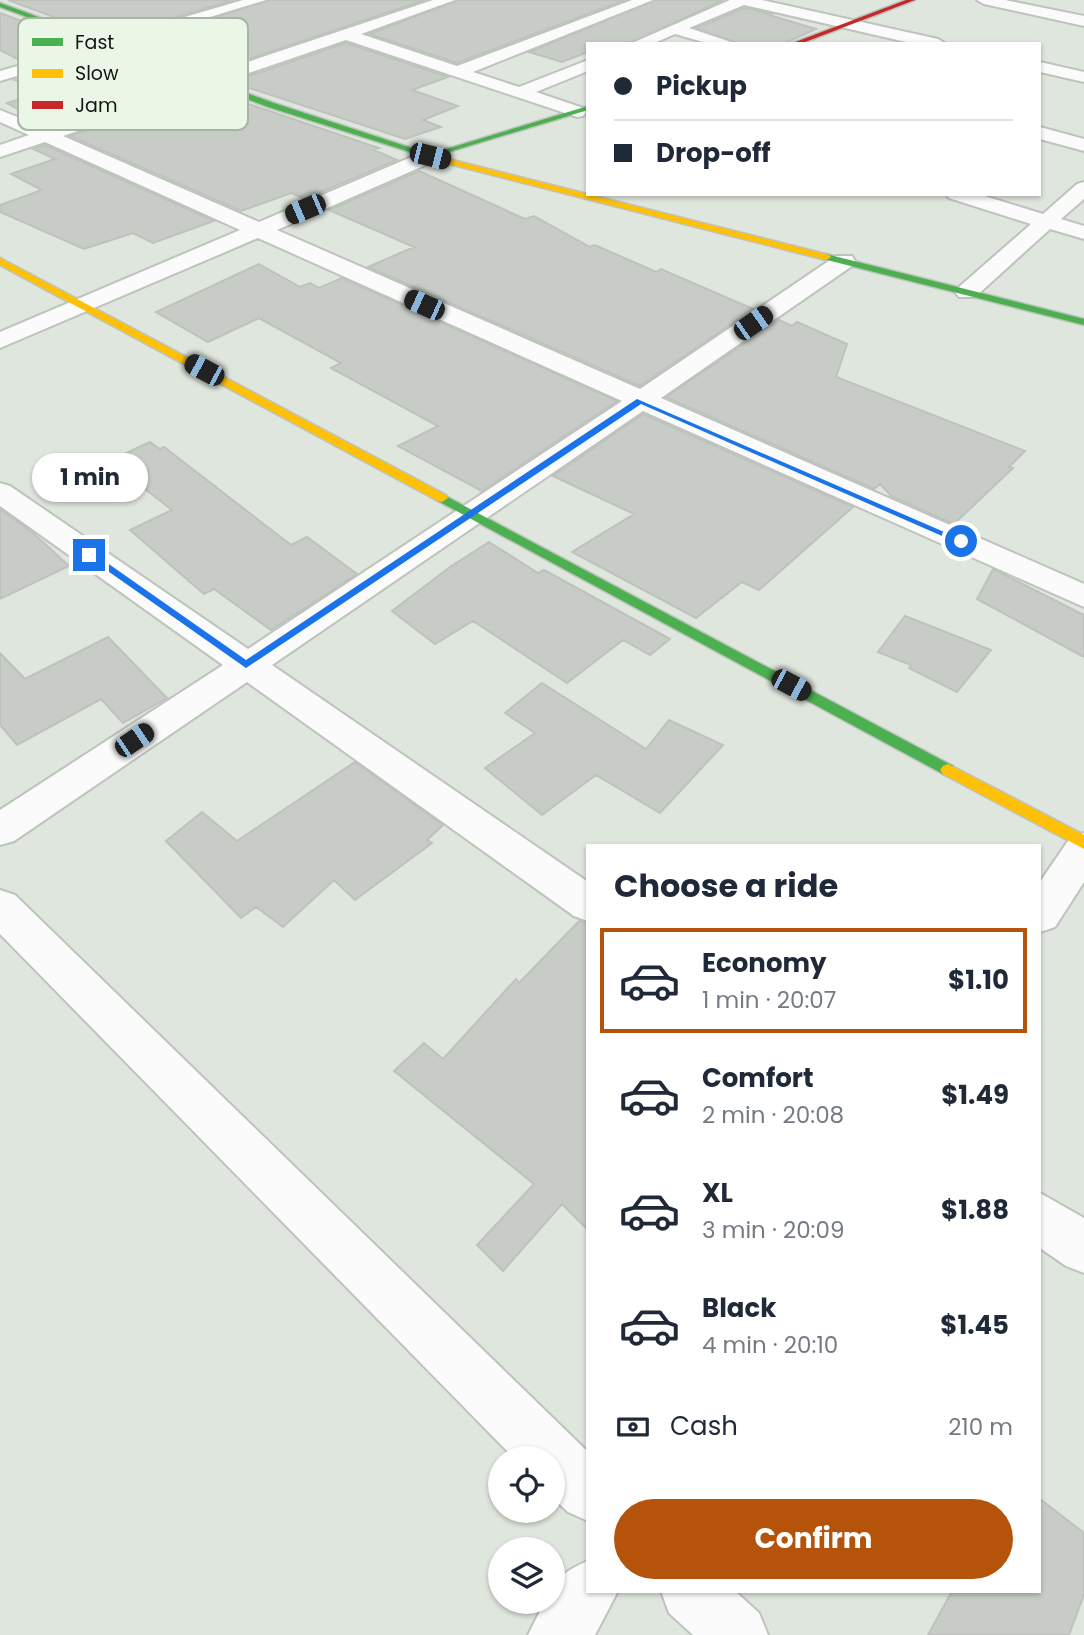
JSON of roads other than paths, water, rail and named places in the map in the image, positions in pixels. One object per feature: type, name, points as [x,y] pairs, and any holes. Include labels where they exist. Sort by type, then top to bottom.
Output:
[{"type":"street","points":[[225,0],[241,5]]},
{"type":"street","points":[[197,18],[259,0]]},
{"type":"street","points":[[248,66],[448,0]]},
{"type":"street","points":[[459,71],[646,0]]},
{"type":"street","points":[[643,42],[742,0],[930,42]]},
{"type":"street","points":[[799,42],[912,0]]},
{"type":"street","points":[[984,0],[1084,22]]},
{"type":"street","points":[[0,5],[36,18]]},
{"type":"street","points":[[673,29],[722,42]]},
{"type":"street","points":[[344,34],[582,110]]},
{"type":"street","points":[[521,92],[586,66]]},
{"type":"street","points":[[1041,67],[1084,77]]},
{"type":"street","points":[[0,76],[18,71]]},
{"type":"street","points":[[248,96],[344,131],[586,196]]},
{"type":"street","points":[[0,341],[430,156],[582,110]]},
{"type":"street","points":[[0,115],[18,123]]},
{"type":"street","points":[[35,130],[1084,596]]},
{"type":"street","points":[[0,151],[61,130]]},
{"type":"street","points":[[1041,133],[1084,145]]},
{"type":"street","points":[[967,292],[1084,188]]},
{"type":"street","points":[[588,196],[1084,322]]},
{"type":"street","points":[[963,196],[1084,233]]},
{"type":"street","points":[[0,261],[1084,843]]},
{"type":"street","points":[[0,830],[473,515],[844,261]]},
{"type":"street","points":[[0,492],[586,903]]},
{"type":"street","points":[[1041,914],[1084,849]]},
{"type":"street","points":[[0,907],[586,1490]]},
{"type":"street","points":[[1041,1219],[1084,1248]]},
{"type":"street","points":[[559,1635],[587,1593]]},
{"type":"street","points":[[693,1593],[737,1635]]}]
